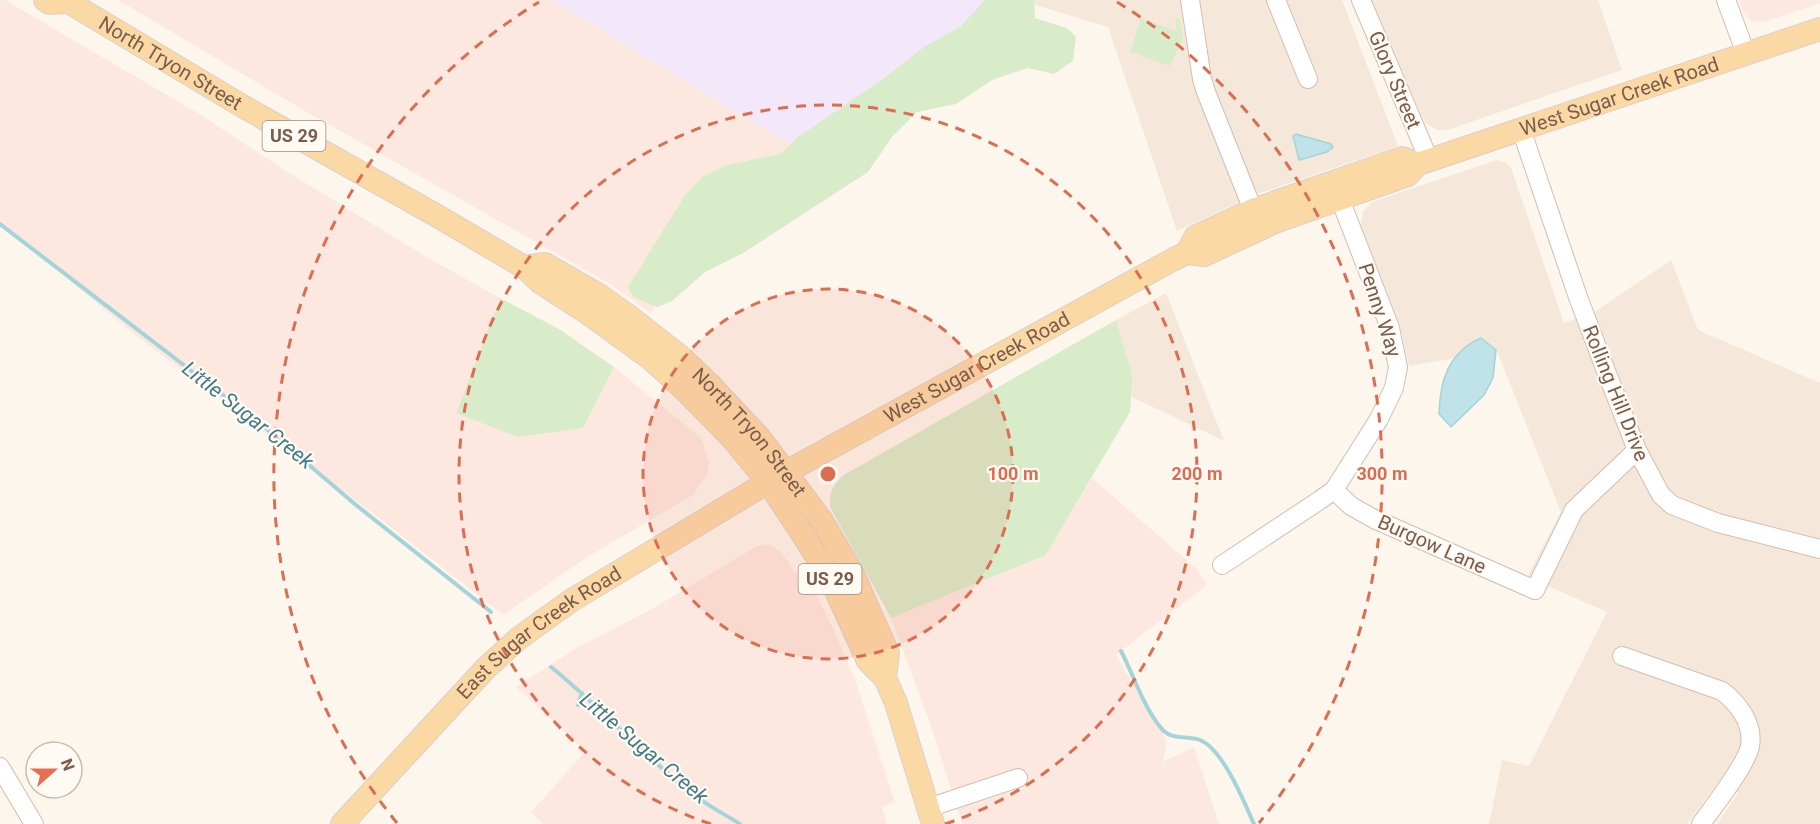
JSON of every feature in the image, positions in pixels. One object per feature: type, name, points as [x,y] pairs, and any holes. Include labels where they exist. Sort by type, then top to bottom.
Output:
[{"type":"main road","name":"North Tryon Street","points":[[59,1],[524,267],[545,264],[598,295],[657,337],[697,372],[763,442],[805,537],[831,580],[868,661],[885,678],[897,704],[931,816]]},
{"type":"main road","name":"West Sugar Creek Road","points":[[1187,253],[1204,255],[1275,222],[1408,175],[1424,162],[1820,29]]},
{"type":"main road","name":"West Sugar Creek Road","points":[[777,478],[1187,253],[1195,237],[1253,210],[1402,158],[1424,162]]},
{"type":"main road","name":"East Sugar Creek Road","points":[[342,824],[451,704],[519,638],[574,598],[777,478]]},
{"type":"street","points":[[1190,0],[1202,79],[1253,210]]},
{"type":"street","points":[[1276,0],[1308,80]]},
{"type":"street","name":"Glory Street","points":[[1361,0],[1424,162]]},
{"type":"street","points":[[1726,0],[1746,54]]},
{"type":"street","name":"Rolling Hill Drive","points":[[1521,129],[1578,297],[1637,450],[1661,495],[1672,505],[1718,523],[1820,549]]},
{"type":"street","name":"Penny Way","points":[[1222,565],[1334,489],[1379,419],[1394,388],[1398,367],[1390,328],[1340,199]]},
{"type":"street","name":"Burgow Lane","points":[[1334,489],[1351,506],[1374,519],[1535,591],[1574,510],[1637,450]]},
{"type":"street","points":[[1622,656],[1722,691],[1730,697],[1744,717],[1750,740],[1747,756],[1701,824]]},
{"type":"street","points":[[0,767],[34,824]]},
{"type":"street","points":[[931,816],[1018,778]]},
{"type":"shaded area","points":[[0,0],[5,0],[201,115],[289,173],[425,256],[500,298],[456,413],[583,428],[614,367],[701,438],[709,463],[707,475],[693,495],[589,556],[503,615],[379,518],[139,338],[0,223]]},
{"type":"shaded area","points":[[118,0],[551,0],[808,155],[732,175],[651,313],[610,284],[305,111]]},
{"type":"shaded area","points":[[551,0],[1012,0],[808,155]]},
{"type":"shaded area","points":[[1018,0],[1342,0],[1398,146],[1257,194],[1177,231],[1108,27]]},
{"type":"shaded area","points":[[1371,0],[1598,0],[1622,70],[1447,130],[1438,130],[1425,123]]},
{"type":"shaded area","points":[[1739,0],[1820,0],[1820,3],[1764,22],[1752,21],[1743,12]]},
{"type":"shaded area","points":[[1497,160],[1505,162],[1511,168],[1564,323],[1596,311],[1671,260],[1698,330],[1820,383],[1820,824],[1717,824],[1738,793],[1720,780],[1687,824],[1489,824],[1502,760],[1529,766],[1607,612],[1527,577],[1561,512],[1497,351],[1409,366],[1400,326],[1361,226],[1363,212],[1372,202]]},
{"type":"shaded area","points":[[1166,293],[1224,441],[1132,397],[1133,376],[1116,320]]},
{"type":"shaded area","points":[[1092,478],[1198,570],[1207,585],[1116,655],[1167,741],[1163,762],[1194,747],[1219,824],[962,824],[932,729],[891,618],[1046,555]]},
{"type":"shaded area","points":[[769,544],[781,552],[808,591],[813,588],[855,680],[895,802],[882,807],[887,824],[543,824],[531,812],[586,751],[516,687],[578,647],[652,609],[757,546]]},
{"type":"green space","points":[[985,0],[1034,0],[1035,18],[1067,28],[1076,37],[1073,61],[1054,74],[1028,68],[994,79],[956,104],[917,112],[892,137],[868,172],[743,253],[705,272],[672,301],[657,307],[633,297],[628,287],[685,195],[702,177],[726,165],[780,154],[798,137],[880,81],[924,47],[961,26]]},
{"type":"green space","points":[[1141,18],[1177,30],[1175,19],[1180,18],[1183,38],[1170,66],[1130,52]]},
{"type":"green space","points":[[500,298],[559,329],[614,367],[583,428],[518,437],[456,413]]},
{"type":"green space","points":[[1116,320],[1133,376],[1130,412],[1046,555],[891,618],[830,507],[832,489],[837,482],[844,475]]},
{"type":"water","points":[[1296,134],[1331,144],[1333,147],[1327,152],[1299,160],[1293,136]]},
{"type":"water","points":[[1481,338],[1496,350],[1493,378],[1484,395],[1451,427],[1439,414],[1444,379],[1453,360],[1461,351]]},
{"type":"waterway","name":"Little Sugar Creek","points":[[0,224],[262,425],[356,505],[491,612]]},
{"type":"waterway","points":[[1121,651],[1144,701],[1161,728],[1169,735],[1200,740],[1209,745],[1232,777],[1254,824]]},
{"type":"waterway","name":"Little Sugar Creek","points":[[551,667],[678,782],[702,801],[740,824]]},
{"type":"waterway","points":[[578,705],[582,693]]}]
